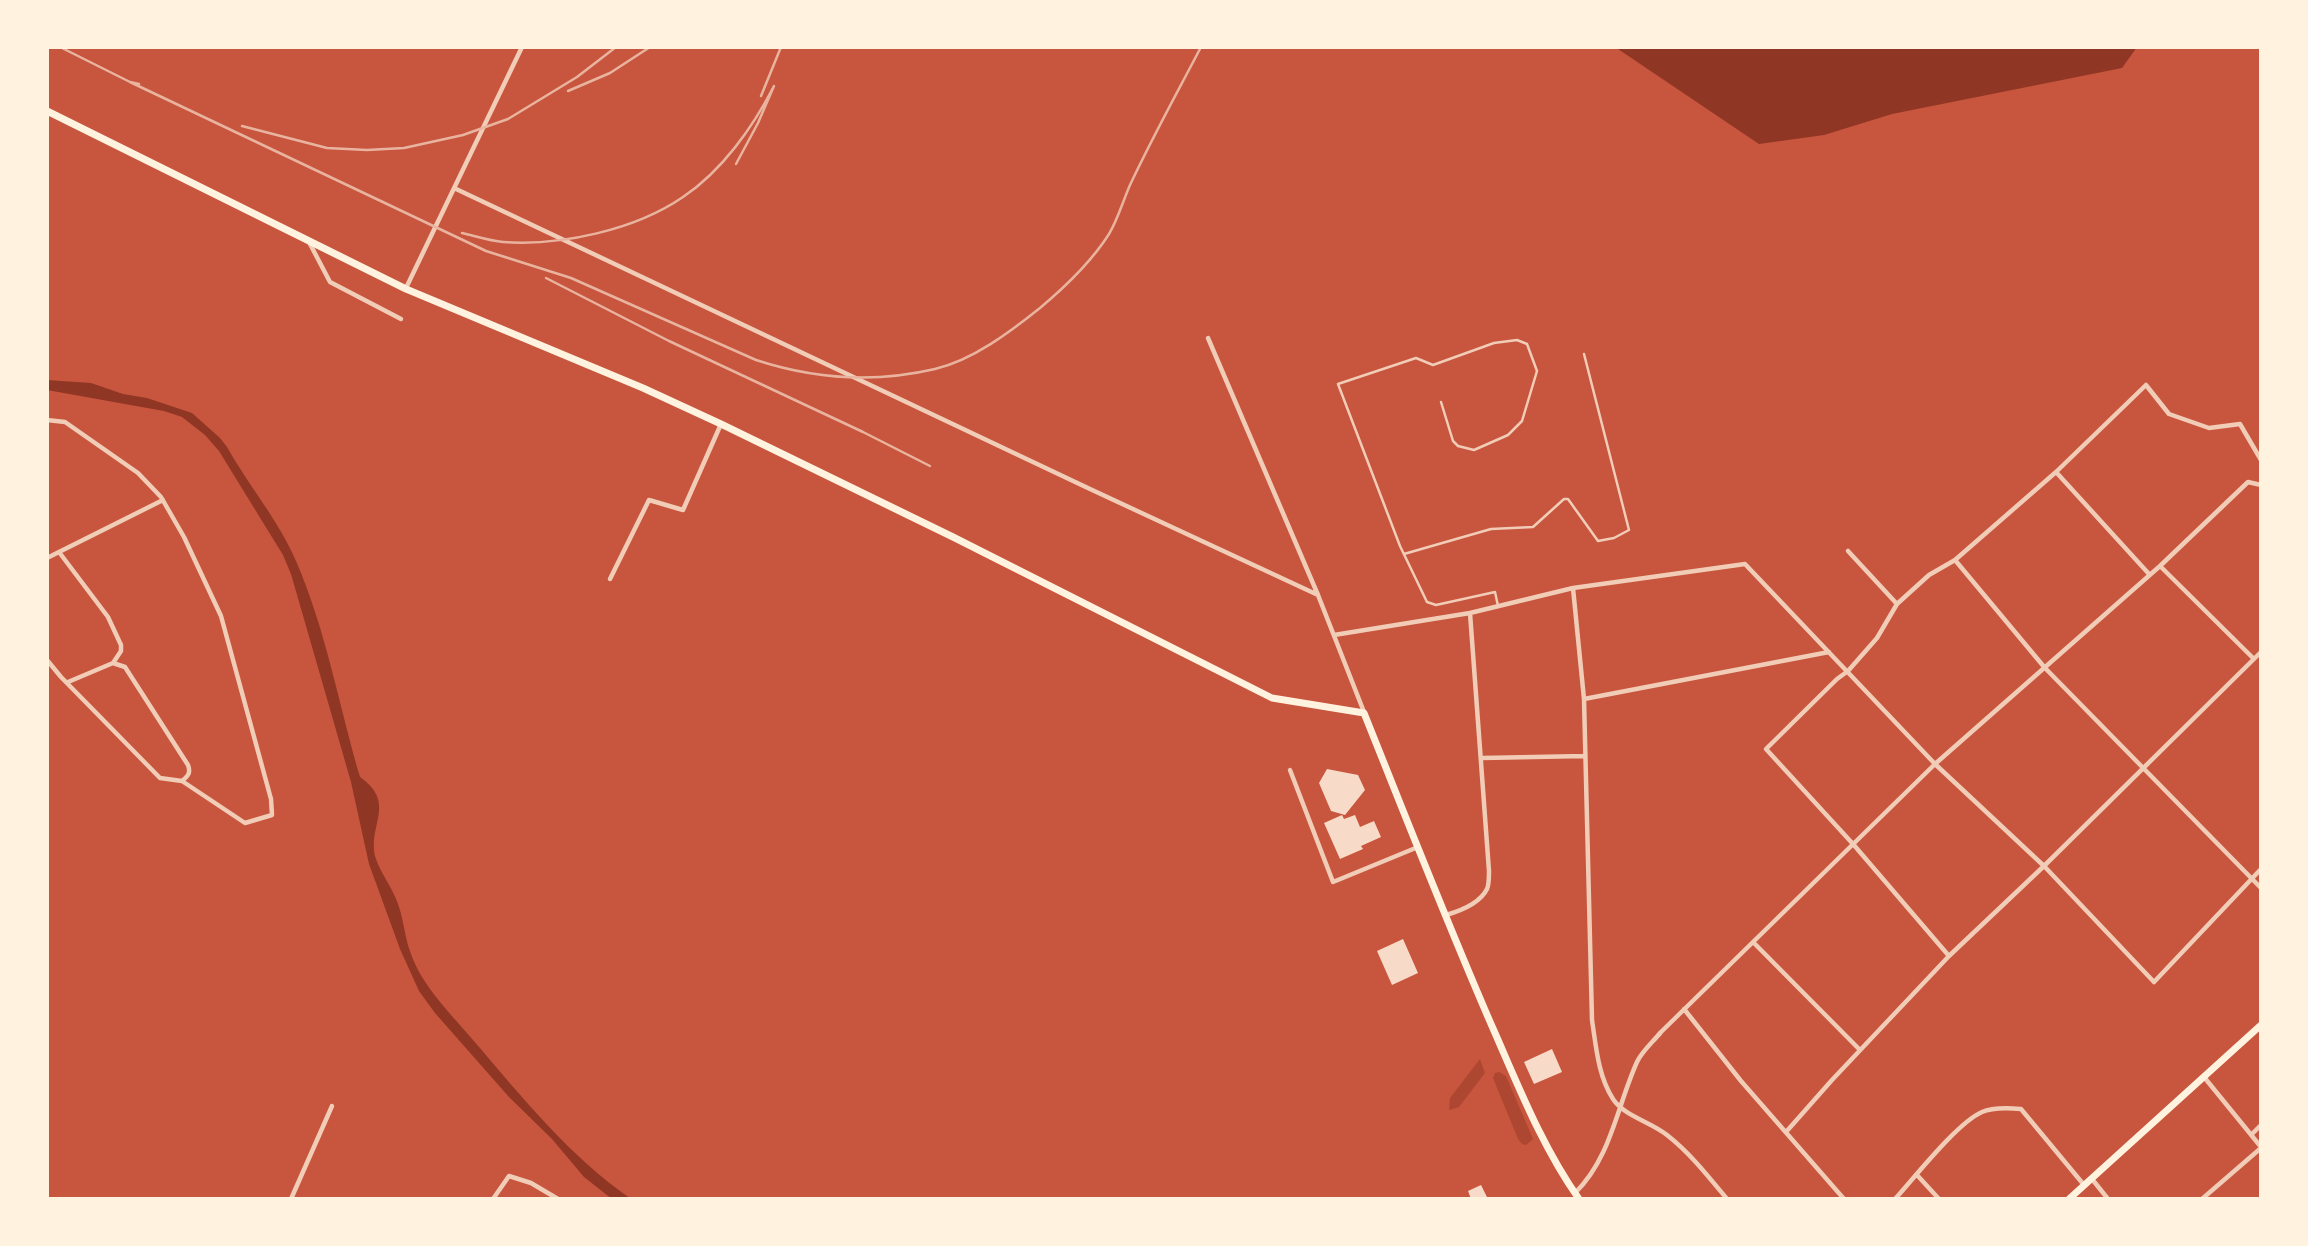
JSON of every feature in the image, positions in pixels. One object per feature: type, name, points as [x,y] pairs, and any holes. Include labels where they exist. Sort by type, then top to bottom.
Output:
[{"type":"main road","points":[[47,111],[406,289],[643,388],[721,424],[953,537],[1272,698],[1364,713],[1481,1001],[1545,1144],[1577,1196]]},
{"type":"main road","points":[[2069,1199],[2261,1025]]},
{"type":"street","points":[[406,289],[522,47]]},
{"type":"street","points":[[454,188],[1318,594]]},
{"type":"street","points":[[309,241],[330,282],[401,318]]},
{"type":"street","points":[[1208,338],[1318,594],[1364,713]]},
{"type":"street","points":[[1949,956],[1853,844],[1766,750],[1849,671],[1877,638],[1897,604],[1929,575],[1955,560],[2056,472],[2146,385],[2169,414],[2208,428],[2240,424],[2261,460]]},
{"type":"street","points":[[47,420],[65,422],[138,473],[163,500],[184,537],[221,617],[271,799],[272,815],[245,823],[181,781],[160,778],[47,660]]},
{"type":"street","points":[[610,579],[649,500],[683,510],[721,424]]},
{"type":"street","points":[[2056,472],[2149,575]]},
{"type":"street","points":[[1577,1196],[1609,1140],[1638,1059],[1684,1009],[1935,764],[2160,566],[2248,482],[2261,485]]},
{"type":"street","points":[[47,558],[163,500]]},
{"type":"street","points":[[1848,551],[1897,604]]},
{"type":"street","points":[[59,552],[108,617],[121,645],[121,651],[113,663],[68,682]]},
{"type":"street","points":[[1955,560],[2045,668],[2261,888]]},
{"type":"street","points":[[1334,635],[1470,613],[1573,588],[1745,564],[1935,764],[2044,866],[2154,982],[2261,869]]},
{"type":"street","points":[[2160,566],[2254,659]]},
{"type":"street","points":[[1573,588],[1584,699],[1592,1020],[1597,1054],[1612,1098],[1620,1108],[1676,1142],[1727,1199]]},
{"type":"street","points":[[1446,915],[1477,900],[1488,889],[1482,758],[1470,613]]},
{"type":"street","points":[[1584,699],[1830,652]]},
{"type":"street","points":[[1786,1132],[1949,956],[2261,652]]},
{"type":"street","points":[[113,663],[125,667],[188,765],[190,770],[181,781]]},
{"type":"street","points":[[1482,758],[1586,756]]},
{"type":"street","points":[[1290,769],[1333,882],[1418,847]]},
{"type":"street","points":[[1754,943],[1860,1050]]},
{"type":"street","points":[[1684,1009],[1741,1081],[1844,1199]]},
{"type":"street","points":[[2202,1199],[2261,1148],[2203,1077]]},
{"type":"street","points":[[291,1199],[331,1106]]},
{"type":"street","points":[[1895,1199],[1961,1126],[1982,1112],[2021,1109],[2084,1185]]},
{"type":"street","points":[[2251,1135],[2261,1125]]},
{"type":"street","points":[[1917,1175],[1939,1199]]},
{"type":"street","points":[[493,1199],[509,1176],[531,1183],[558,1199]]},
{"type":"street","points":[[2092,1178],[2108,1199]]},
{"type":"lane","points":[[1441,401],[1453,441],[1458,446],[1474,450],[1508,435],[1522,421],[1536,372],[1527,344],[1517,340],[1494,343],[1433,365],[1416,358],[1338,384],[1404,554],[1427,602],[1436,605],[1495,592],[1498,606]]},
{"type":"lane","points":[[1404,554],[1491,529],[1532,527],[1564,499],[1568,499],[1598,541],[1614,538],[1629,530],[1584,354]]},
{"type":"shaded area","points":[[1615,47],[2137,47],[2122,68],[1892,114],[1824,135],[1759,144]]},
{"type":"shaded area","points":[[47,380],[91,383],[192,413],[227,447],[281,532],[307,587],[360,777],[377,797],[379,816],[374,847],[376,859],[397,901],[416,966],[438,1000],[547,1125],[587,1164],[631,1199],[612,1199],[584,1177],[552,1139],[509,1097],[419,991],[400,949],[369,864],[351,782],[291,574],[283,555],[219,451],[205,435],[182,417],[164,411],[47,390]]},
{"type":"shaded area","points":[[1480,1059],[1485,1073],[1459,1107],[1449,1110],[1450,1098]]},
{"type":"shaded area","points":[[1495,1073],[1506,1076],[1533,1139],[1526,1145],[1518,1139],[1493,1078]]},
{"type":"building","points":[[1327,769],[1358,775],[1365,790],[1345,815],[1331,811],[1319,783]]},
{"type":"building","points":[[1342,815],[1344,819],[1355,815],[1360,827],[1374,821],[1381,837],[1340,859],[1324,823]]},
{"type":"building","points":[[1403,939],[1418,973],[1392,985],[1377,951]]},
{"type":"building","points":[[1552,1049],[1562,1072],[1534,1084],[1524,1062]]},
{"type":"building","points":[[1481,1185],[1488,1199],[1471,1199],[1468,1191]]},
{"type":"railway","points":[[60,47],[139,84]]},
{"type":"railway","points":[[242,126],[327,148],[404,148],[463,135],[508,119],[577,77],[616,47]]},
{"type":"railway","points":[[568,91],[610,73],[650,47]]},
{"type":"railway","points":[[761,96],[781,47]]},
{"type":"railway","points":[[130,82],[486,251],[571,278],[756,360],[822,375],[867,377],[935,369],[963,359],[1016,326],[1068,282],[1095,254],[1109,234],[1138,167],[1201,47]]},
{"type":"railway","points":[[462,233],[488,240],[525,243],[573,238],[643,219],[683,197],[711,174],[746,132],[774,86],[736,164]]},
{"type":"railway","points":[[546,278],[669,341],[930,466]]}]
